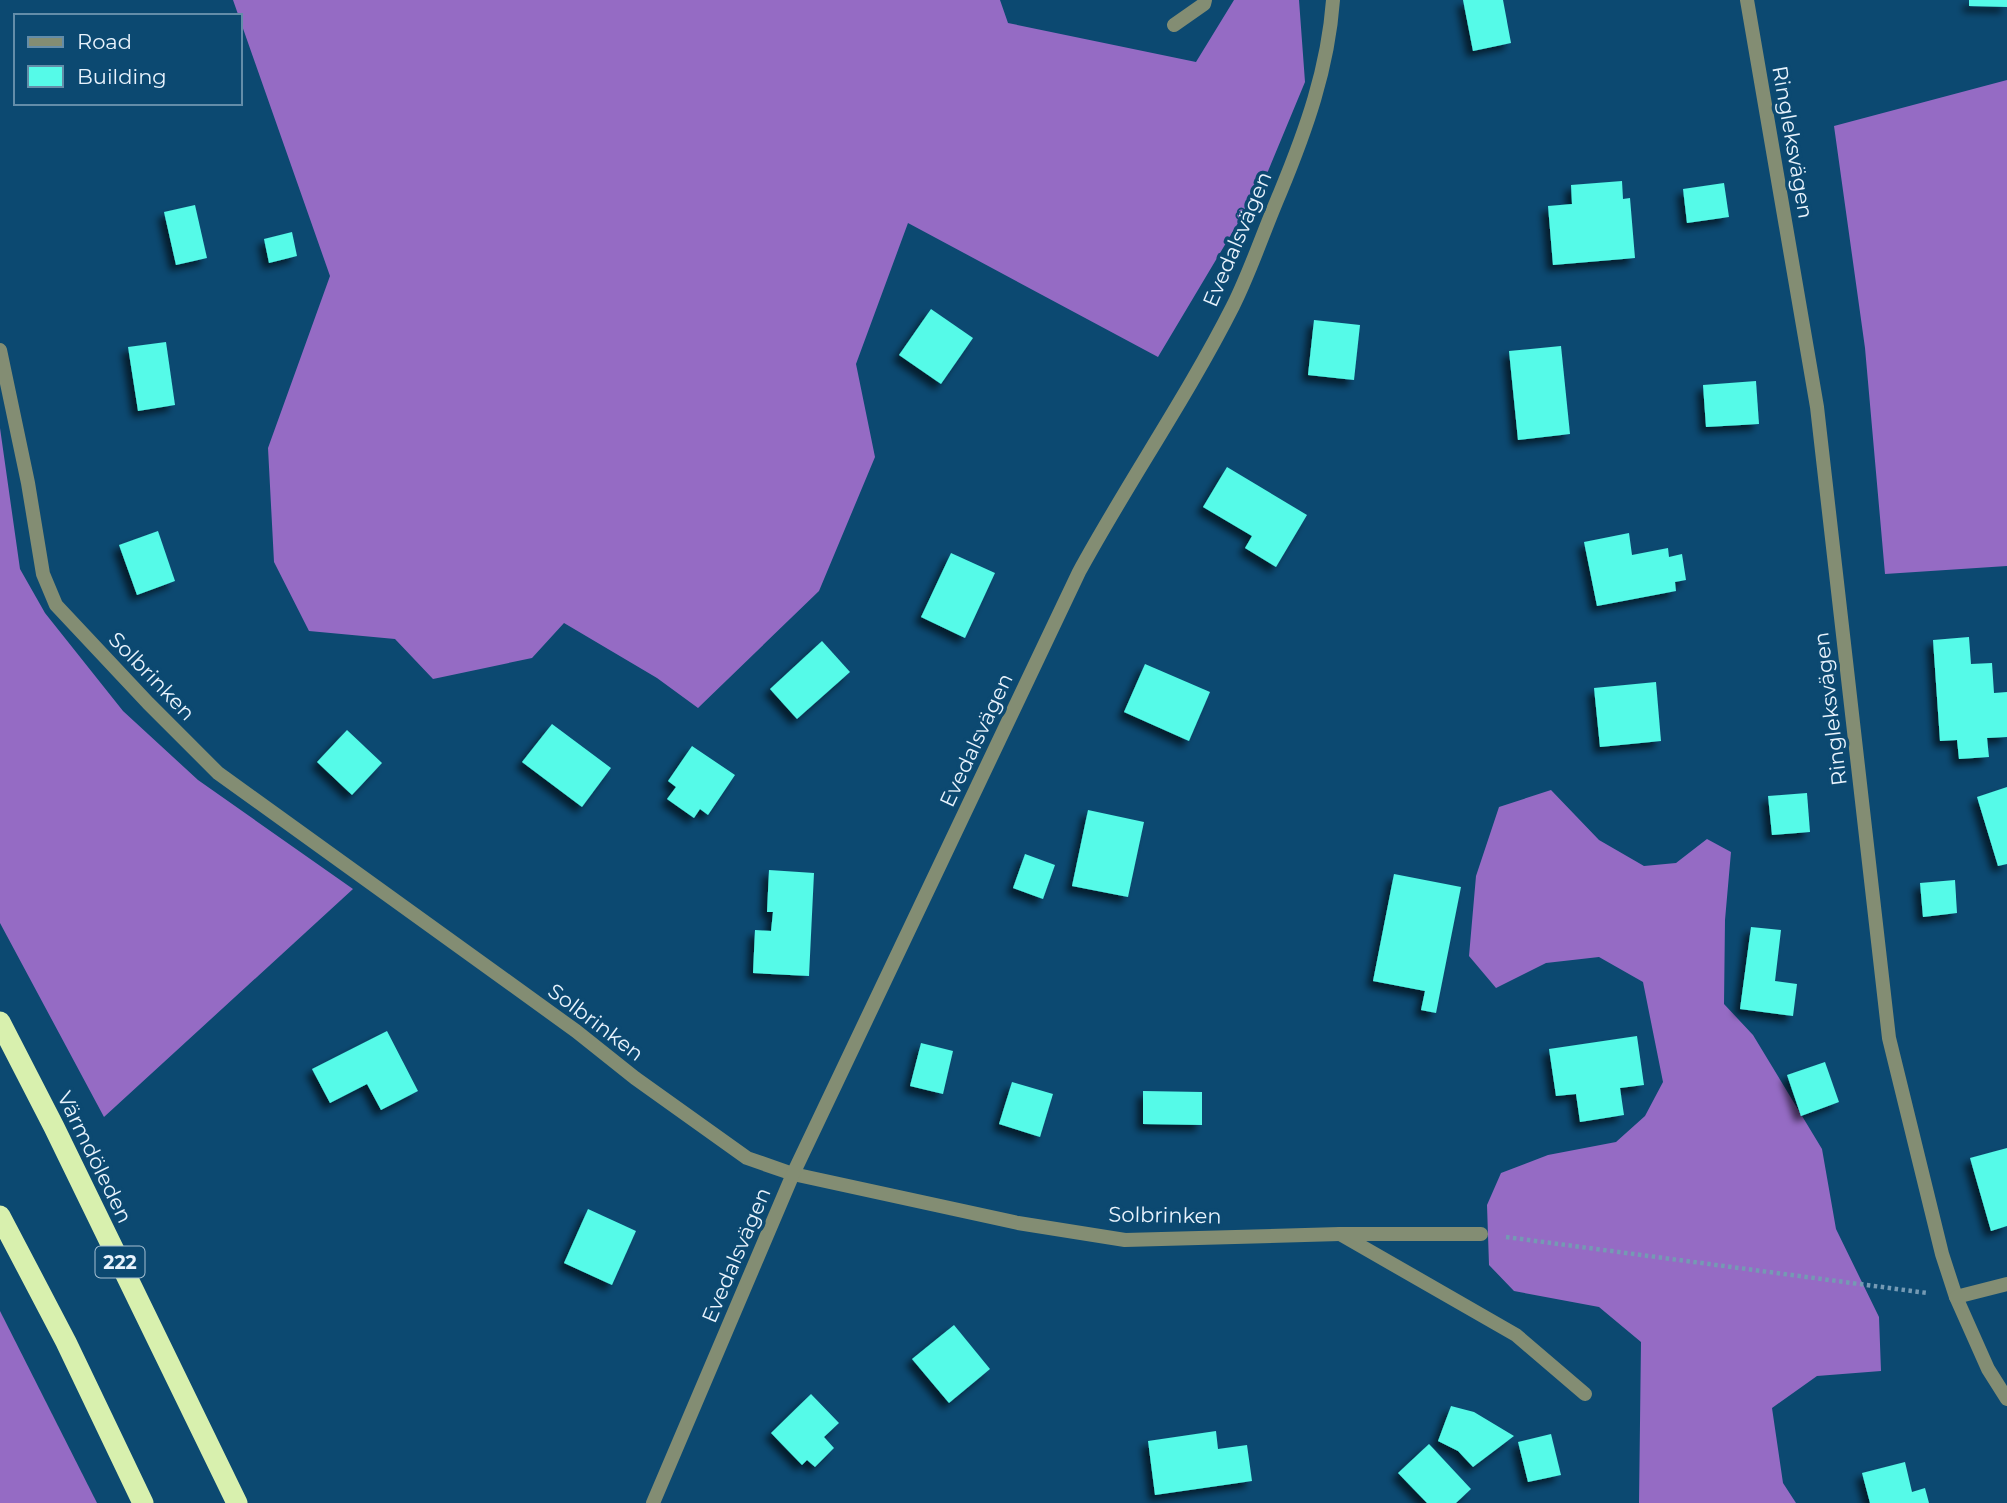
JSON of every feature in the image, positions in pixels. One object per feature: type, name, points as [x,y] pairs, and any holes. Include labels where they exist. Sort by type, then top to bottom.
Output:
[{"type":"highway","name":"Värmdöleden","points":[[0,1022],[237,1503]]},
{"type":"highway","points":[[0,1216],[66,1342],[143,1503]]},
{"type":"street","points":[[1174,25],[1204,4],[1205,0]]},
{"type":"street","name":"Evedalsvägen","points":[[653,1503],[793,1174],[1079,572],[1234,304],[1308,125],[1330,38],[1333,0]]},
{"type":"street","name":"Ringleksvägen","points":[[1747,0],[1817,407],[1889,1038],[1942,1254],[1956,1297],[1988,1369],[2007,1399]]},
{"type":"street","name":"Solbrinken","points":[[0,350],[28,483],[43,573],[55,605],[148,704],[218,773],[747,1158],[793,1174],[1018,1223],[1125,1240],[1340,1234],[1481,1234]]},
{"type":"street","points":[[1340,1234],[1516,1335],[1585,1394]]},
{"type":"street","points":[[1956,1297],[2007,1284]]},
{"type":"path","points":[[1481,1234],[1956,1297]]},
{"type":"shaded area","points":[[233,0],[1000,0],[1008,23],[1196,62],[1234,0],[1299,0],[1305,82],[1266,176],[1158,357],[908,223],[856,364],[875,457],[819,591],[698,708],[657,678],[564,623],[532,658],[433,679],[395,639],[309,631],[274,562],[268,448],[330,276],[242,26],[242,14],[238,14]]},
{"type":"shaded area","points":[[2007,80],[2007,566],[1885,574],[1865,348],[1834,126]]},
{"type":"shaded area","points":[[0,428],[20,569],[45,613],[123,711],[198,780],[353,889],[104,1117],[0,923]]},
{"type":"shaded area","points":[[1551,790],[1599,840],[1644,866],[1676,863],[1707,839],[1731,852],[1725,920],[1724,1004],[1753,1035],[1822,1149],[1836,1229],[1879,1317],[1881,1371],[1817,1376],[1772,1408],[1783,1483],[1796,1503],[1639,1503],[1641,1342],[1599,1307],[1514,1291],[1489,1265],[1487,1205],[1501,1173],[1548,1155],[1616,1142],[1645,1116],[1663,1082],[1643,982],[1599,957],[1546,963],[1496,988],[1469,956],[1476,876],[1499,807]]},
{"type":"shaded area","points":[[0,1311],[97,1503],[0,1503]]},
{"type":"building","points":[[1463,0],[1503,0],[1511,43],[1473,51]]},
{"type":"building","points":[[1969,0],[2007,0],[2007,7],[1969,6]]},
{"type":"building","points":[[1622,181],[1623,199],[1630,198],[1635,258],[1553,265],[1548,206],[1572,204],[1571,185]]},
{"type":"building","points":[[1724,183],[1729,217],[1687,223],[1683,189]]},
{"type":"building","points":[[195,205],[207,258],[176,265],[164,212]]},
{"type":"building","points":[[292,232],[297,256],[269,263],[264,239]]},
{"type":"building","points":[[931,309],[973,338],[941,384],[899,355]]},
{"type":"building","points":[[1314,320],[1360,325],[1354,380],[1308,375]]},
{"type":"building","points":[[166,342],[175,405],[138,411],[128,347]]},
{"type":"building","points":[[1561,346],[1570,434],[1518,440],[1509,351]]},
{"type":"building","points":[[1756,381],[1759,424],[1706,427],[1703,385]]},
{"type":"building","points":[[1227,467],[1307,515],[1276,567],[1245,548],[1252,536],[1203,507]]},
{"type":"building","points":[[158,531],[175,581],[137,595],[119,545]]},
{"type":"building","points":[[1629,533],[1632,555],[1668,548],[1669,557],[1682,554],[1686,580],[1675,582],[1676,591],[1597,606],[1584,542]]},
{"type":"building","points":[[951,553],[995,573],[965,638],[921,617]]},
{"type":"building","points":[[1969,637],[1971,664],[1992,663],[1994,693],[2007,692],[2007,737],[1987,738],[1989,757],[1959,759],[1957,740],[1940,741],[1933,640]]},
{"type":"building","points":[[822,641],[850,672],[797,719],[770,689]]},
{"type":"building","points":[[1145,664],[1210,692],[1189,741],[1124,712]]},
{"type":"building","points":[[1656,682],[1661,741],[1600,747],[1594,688]]},
{"type":"building","points":[[552,724],[611,768],[582,807],[522,762]]},
{"type":"building","points":[[347,730],[382,763],[352,795],[317,762]]},
{"type":"building","points":[[692,746],[735,775],[708,815],[700,809],[694,818],[667,799],[676,787],[668,781]]},
{"type":"building","points":[[2007,787],[2007,864],[1998,866],[1977,797]]},
{"type":"building","points":[[1807,793],[1810,832],[1772,835],[1768,796]]},
{"type":"building","points":[[1088,810],[1144,822],[1128,897],[1072,886]]},
{"type":"building","points":[[1025,854],[1055,865],[1043,899],[1013,888]]},
{"type":"building","points":[[769,870],[814,873],[809,976],[753,973],[755,930],[771,931],[773,912],[767,912]]},
{"type":"building","points":[[1394,874],[1461,887],[1436,1013],[1421,1010],[1425,991],[1373,981]]},
{"type":"building","points":[[1955,880],[1957,913],[1923,917],[1920,883]]},
{"type":"building","points":[[1751,927],[1781,930],[1775,981],[1797,984],[1793,1016],[1740,1009]]},
{"type":"building","points":[[387,1031],[418,1091],[381,1110],[367,1084],[330,1103],[312,1069]]},
{"type":"building","points":[[1637,1036],[1644,1085],[1620,1088],[1624,1115],[1580,1122],[1576,1094],[1556,1096],[1549,1049]]},
{"type":"building","points":[[921,1043],[953,1051],[943,1094],[910,1086]]},
{"type":"building","points":[[1825,1062],[1839,1102],[1801,1116],[1787,1075]]},
{"type":"building","points":[[1012,1082],[1053,1094],[1040,1137],[999,1124]]},
{"type":"building","points":[[1143,1091],[1202,1092],[1202,1125],[1143,1124]]},
{"type":"building","points":[[2007,1148],[2007,1226],[1991,1231],[1970,1158]]},
{"type":"building","points":[[588,1209],[636,1231],[612,1285],[564,1263]]},
{"type":"building","points":[[954,1325],[990,1369],[949,1403],[912,1359]]},
{"type":"building","points":[[811,1394],[839,1423],[824,1437],[834,1448],[815,1467],[807,1460],[802,1465],[771,1433]]},
{"type":"building","points":[[1451,1406],[1474,1412],[1514,1436],[1473,1467],[1458,1451],[1438,1441]]},
{"type":"building","points":[[1216,1431],[1218,1449],[1247,1445],[1252,1481],[1155,1495],[1148,1441]]},
{"type":"building","points":[[1551,1434],[1561,1475],[1528,1482],[1518,1442]]},
{"type":"building","points":[[1429,1444],[1471,1489],[1456,1503],[1427,1503],[1398,1473]]},
{"type":"building","points":[[1905,1462],[1912,1492],[1925,1488],[1929,1503],[1870,1503],[1862,1473]]}]
